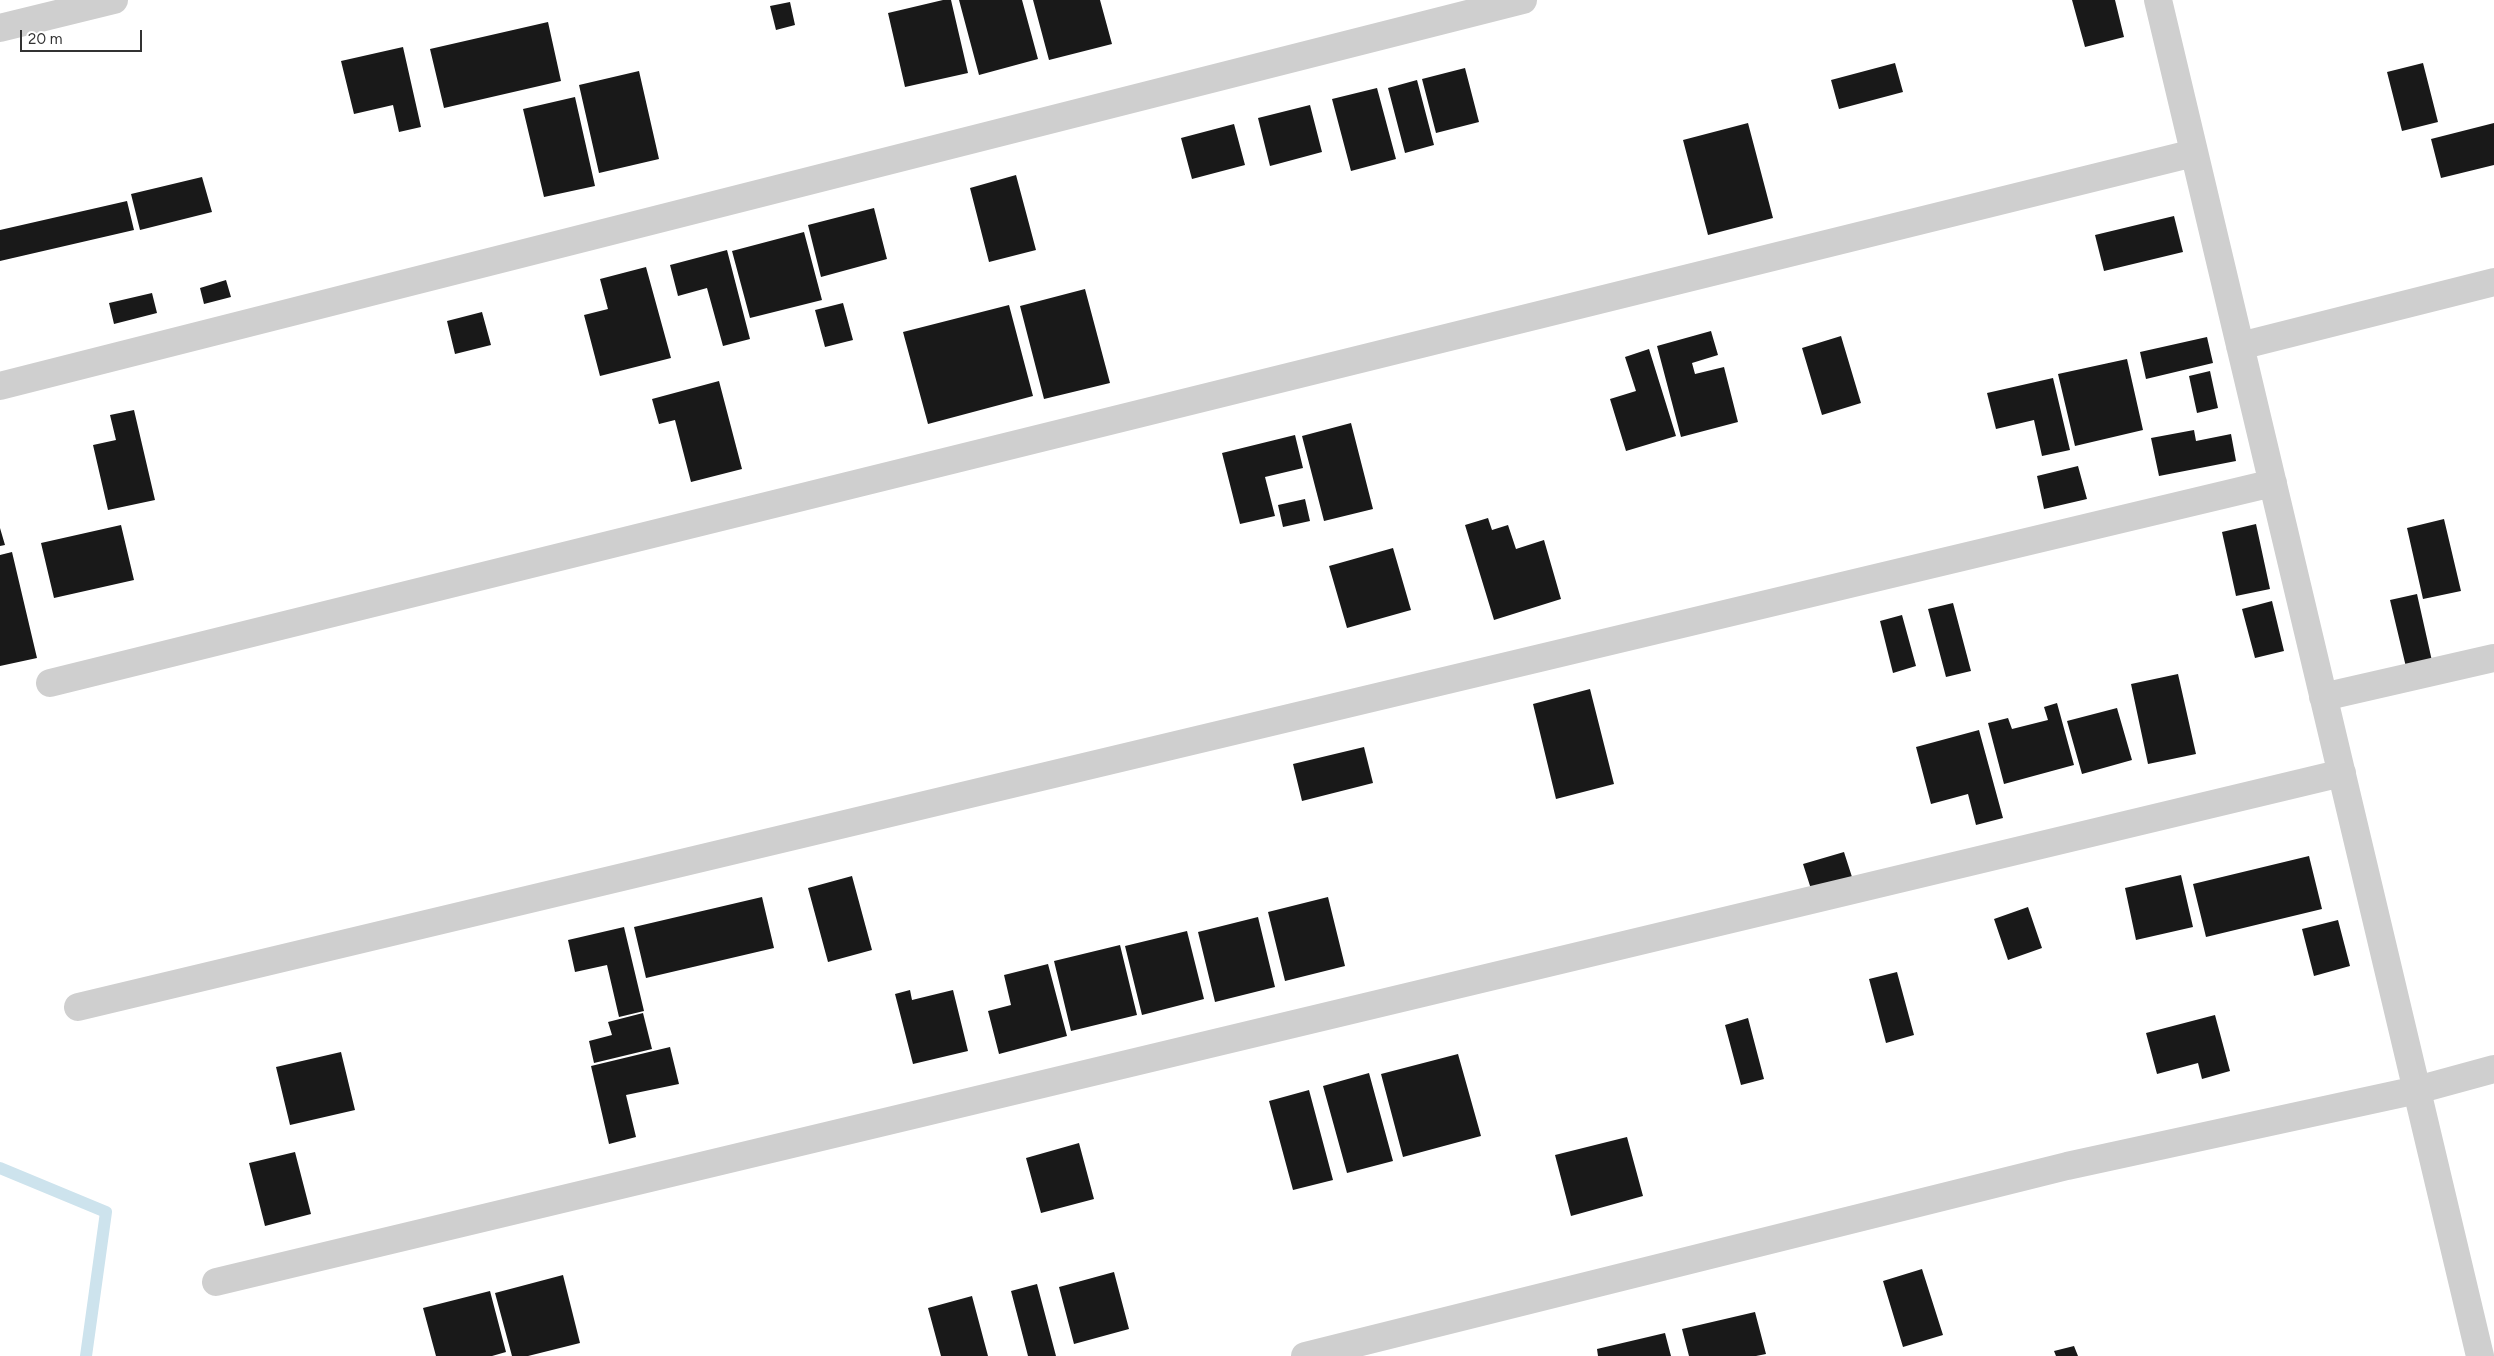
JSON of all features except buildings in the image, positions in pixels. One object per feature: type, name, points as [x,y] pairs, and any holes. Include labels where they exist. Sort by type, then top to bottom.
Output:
[{"type":"street","points":[[0,28],[114,0]]},
{"type":"street","points":[[0,386],[1523,0]]},
{"type":"street","points":[[2158,0],[2480,1356]]},
{"type":"street","points":[[50,683],[2194,153]]},
{"type":"street","points":[[2240,346],[2494,282]]},
{"type":"street","points":[[78,1007],[2273,483]]},
{"type":"street","points":[[2323,697],[2494,658]]},
{"type":"street","points":[[216,1282],[2342,774]]},
{"type":"street","points":[[1305,1356],[2067,1166],[2417,1090],[2494,1069]]},
{"type":"waterway","points":[[0,1168],[106,1212],[86,1356]]}]
